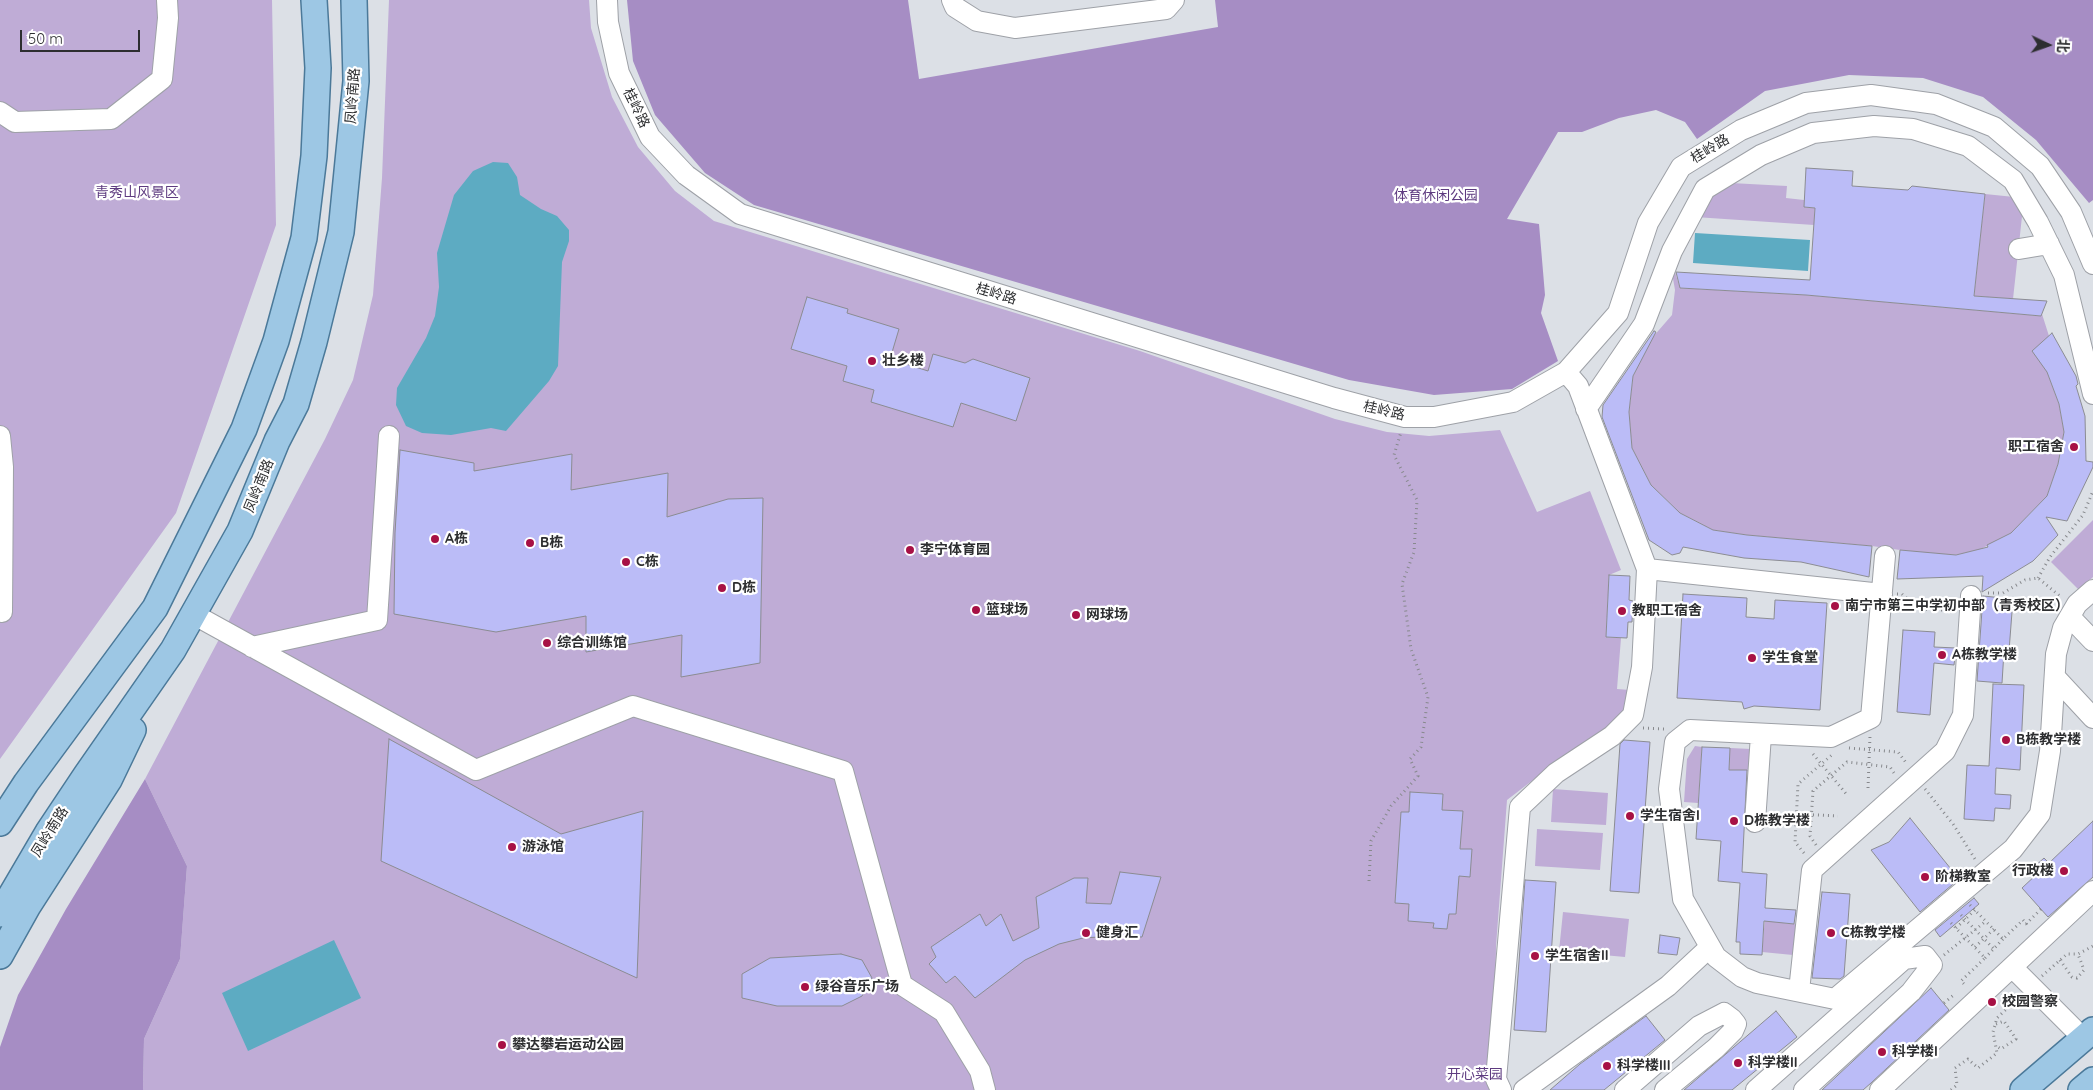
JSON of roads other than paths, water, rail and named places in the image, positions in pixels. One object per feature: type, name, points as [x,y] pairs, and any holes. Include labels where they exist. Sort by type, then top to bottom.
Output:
[{"type":"main road","points":[[2,817],[155,608],[244,429],[276,341],[304,238],[314,147],[318,68],[314,0]]},
{"type":"main road","name":"凤岭南路","points":[[0,914],[75,792],[173,650],[240,531],[277,442],[296,404],[314,342],[341,232],[356,81],[354,0]]},
{"type":"main road","points":[[258,389],[296,404]]},
{"type":"main road","points":[[0,956],[28,906],[109,780],[173,650]]},
{"type":"main road","points":[[2023,1090],[2089,1035]]},
{"type":"main road","points":[[2081,1090],[2093,1080]]},
{"type":"street","points":[[0,112],[15,122],[111,119],[162,79],[168,18],[167,0]]},
{"type":"street","name":"桂岭路","points":[[607,0],[608,22],[619,73],[650,137],[686,175],[740,214],[1324,395],[1405,417],[1434,417],[1513,402],[1566,372],[1618,313],[1648,223],[1681,167],[1741,130],[1806,104],[1871,95],[1936,104],[1994,127],[2040,166],[2071,212],[2093,264]]},
{"type":"street","points":[[952,0],[955,7],[977,21],[1015,28],[1166,9],[1174,0]]},
{"type":"street","points":[[1586,409],[1644,324],[1672,251],[1705,189],[1762,155],[1812,133],[1874,126],[1913,129],[1968,146],[2013,180],[2064,275],[2093,394]]},
{"type":"street","points":[[2019,249],[2049,244]]},
{"type":"street","points":[[1501,1090],[1496,1079],[1520,807],[1556,773],[1612,736],[1633,714],[1642,667],[1647,569],[1578,386],[1566,372]]},
{"type":"street","points":[[0,436],[3,467],[1,614]]},
{"type":"street","points":[[252,647],[376,620],[389,436]]},
{"type":"street","points":[[1885,556],[1871,718],[1831,737],[1690,730],[1675,742],[1669,789],[1683,899],[1716,957],[1742,977],[1757,983],[1835,999],[2013,849],[2040,814],[2050,751],[2056,654],[2063,628],[2072,613],[2093,590]]},
{"type":"street","points":[[1647,569],[1882,594]]},
{"type":"street","points":[[1798,991],[1812,870],[1914,774],[1945,751],[1963,714],[1971,596]]},
{"type":"street","points":[[2072,613],[2093,641]]},
{"type":"street","points":[[193,614],[476,770],[633,706],[843,771],[902,985],[944,1012],[980,1072],[985,1090]]},
{"type":"street","points":[[2055,677],[2093,718]]},
{"type":"street","points":[[1755,817],[1761,735]]},
{"type":"street","points":[[1880,1090],[2093,891]]},
{"type":"street","points":[[1524,1090],[1668,986],[1710,947]]},
{"type":"street","points":[[1756,1090],[1904,960],[1924,956],[1932,965],[1911,992],[1804,1090]]},
{"type":"street","points":[[2012,967],[2031,986],[2089,1035]]},
{"type":"street","points":[[1625,1090],[1699,1026],[1724,1013],[1732,1018],[1736,1024],[1733,1031],[1716,1048],[1665,1090]]},
{"type":"water","points":[[493,162],[508,163],[517,177],[520,195],[541,209],[557,216],[569,230],[569,241],[562,262],[558,366],[549,381],[506,431],[491,428],[451,435],[422,433],[406,426],[396,405],[397,388],[426,338],[435,316],[439,287],[437,253],[454,195],[473,171]]},
{"type":"water","points":[[1695,233],[1810,240],[1808,271],[1693,263]]},
{"type":"water","points":[[334,940],[361,998],[248,1051],[222,993]]},
{"type":"place","name":"壮乡楼","points":[[872,361]]},
{"type":"place","name":"职工宿舍","points":[[2074,447]]},
{"type":"place","name":"A栋","points":[[435,539]]},
{"type":"place","name":"B栋","points":[[530,543]]},
{"type":"place","name":"李宁体育园","points":[[910,550]]},
{"type":"place","name":"C栋","points":[[626,562]]},
{"type":"place","name":"D栋","points":[[722,588]]},
{"type":"place","name":"南宁市第三中学初中部（青秀校区）","points":[[1835,606]]},
{"type":"place","name":"篮球场","points":[[976,610]]},
{"type":"place","name":"教职工宿舍","points":[[1622,611]]},
{"type":"place","name":"网球场","points":[[1076,615]]},
{"type":"place","name":"综合训练馆","points":[[547,643]]},
{"type":"place","name":"A栋教学楼","points":[[1942,655]]},
{"type":"place","name":"学生食堂","points":[[1752,658]]},
{"type":"place","name":"B栋教学楼","points":[[2006,740]]},
{"type":"place","name":"学生宿舍I","points":[[1630,816]]},
{"type":"place","name":"D栋教学楼","points":[[1734,821]]},
{"type":"place","name":"游泳馆","points":[[512,847]]},
{"type":"place","name":"行政楼","points":[[2064,871]]},
{"type":"place","name":"阶梯教室","points":[[1925,877]]},
{"type":"place","name":"健身汇","points":[[1086,933]]},
{"type":"place","name":"C栋教学楼","points":[[1831,933]]},
{"type":"place","name":"学生宿舍II","points":[[1535,956]]},
{"type":"place","name":"绿谷音乐广场","points":[[805,987]]},
{"type":"place","name":"校园警察","points":[[1992,1002]]},
{"type":"place","name":"攀达攀岩运动公园","points":[[502,1045]]},
{"type":"place","name":"科学楼I","points":[[1882,1052]]},
{"type":"place","name":"科学楼II","points":[[1738,1063]]},
{"type":"place","name":"科学楼III","points":[[1607,1066]]},
{"type":"park label","name":"青秀山风景区","points":[[137,193]]},
{"type":"park label","name":"体育休闲公园","points":[[1436,196]]},
{"type":"park label","name":"开心菜园","points":[[1475,1075]]}]
